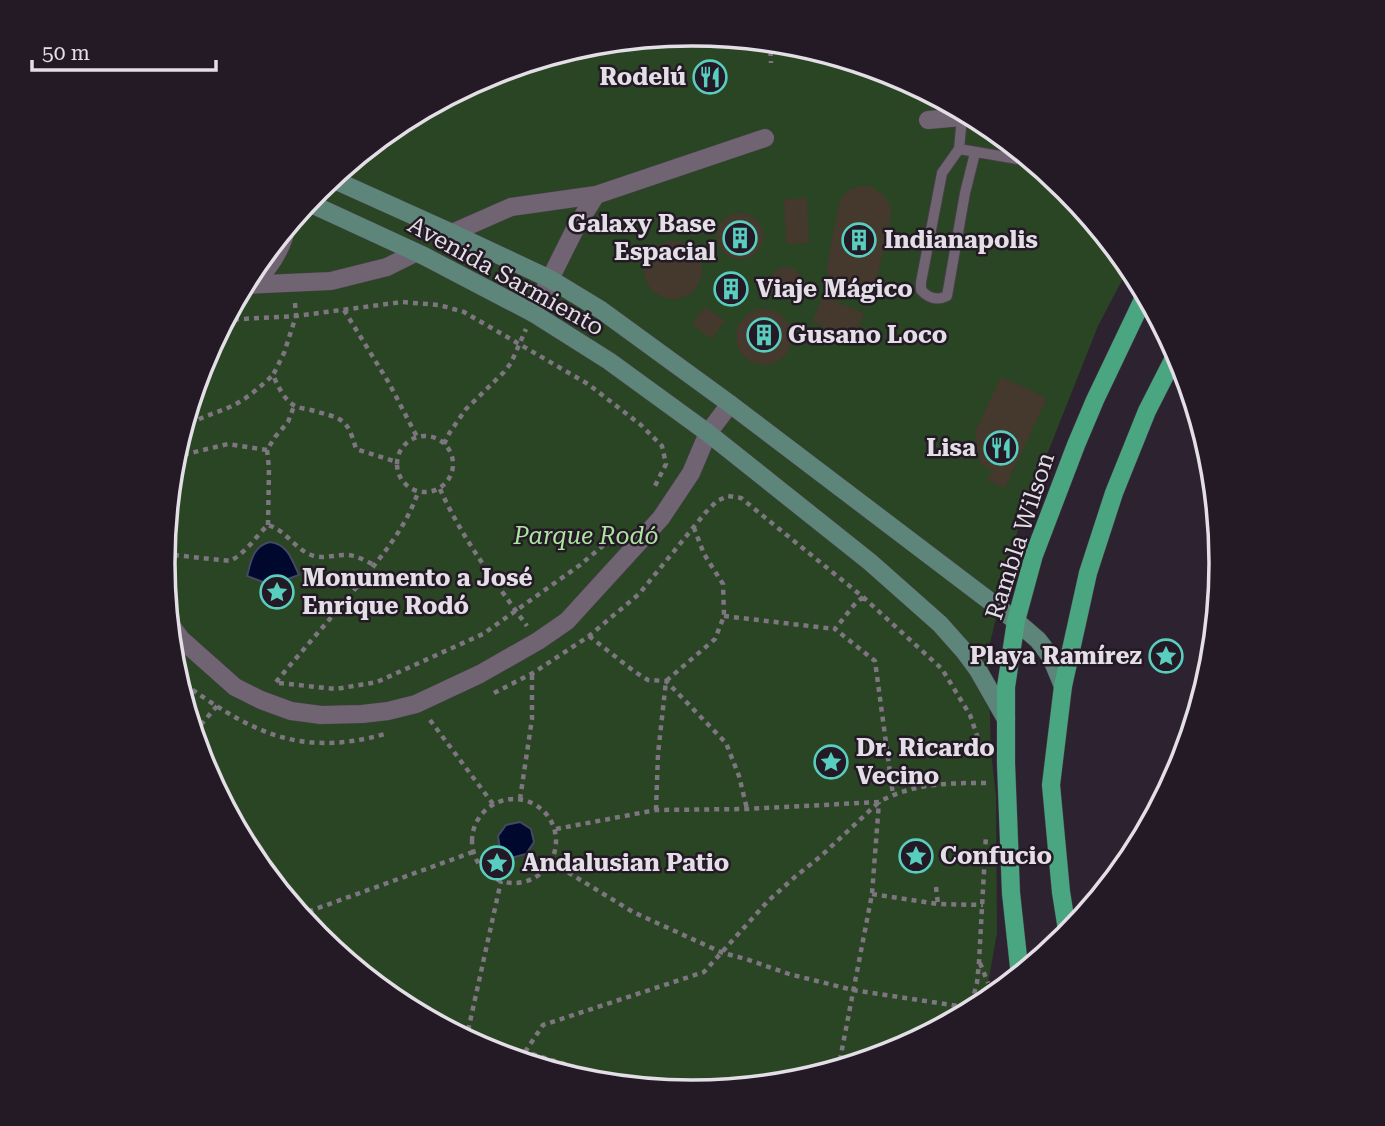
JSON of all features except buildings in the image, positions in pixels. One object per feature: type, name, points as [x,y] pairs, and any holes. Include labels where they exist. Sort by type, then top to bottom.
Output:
[{"type":"main road","name":"Rambla Wilson","points":[[1017,966],[1011,893],[1006,763],[1007,676],[1016,621],[1034,555],[1076,445],[1141,304]]},
{"type":"main road","points":[[1066,921],[1051,785],[1063,686],[1088,573],[1114,493],[1147,411],[1171,364]]},
{"type":"street","points":[[928,120],[957,119]]},
{"type":"street","points":[[452,233],[510,206],[596,195],[765,138]]},
{"type":"street","name":"Avenida Sarmiento","points":[[341,183],[550,279],[601,310],[730,404],[1016,621],[1038,640],[1051,657],[1063,686]]},
{"type":"street","points":[[533,313],[577,225],[596,195]]},
{"type":"street","name":"Avenida Sarmiento","points":[[318,206],[533,313],[609,361],[708,433],[870,562],[940,624],[978,670],[1006,719]]},
{"type":"street","points":[[263,273],[278,253]]},
{"type":"street","points":[[256,285],[331,281],[387,267],[415,253]]},
{"type":"street","points":[[179,633],[181,639],[235,687],[292,711],[321,715],[388,711],[416,704],[480,674],[567,621],[661,518],[691,473],[708,433],[730,404]]},
{"type":"lane","points":[[967,125],[959,149],[942,173],[921,282],[921,290],[934,299],[947,296],[975,152]]},
{"type":"lane","points":[[959,149],[1016,159]]},
{"type":"path","points":[[770,52],[771,63]]},
{"type":"path","points":[[236,319],[296,316],[402,302],[439,305],[464,312],[588,384],[640,425],[662,446],[666,464],[654,490]]},
{"type":"path","points":[[344,310],[389,383],[417,437]]},
{"type":"path","points":[[195,421],[249,397],[273,375],[284,353],[296,316]]},
{"type":"path","points":[[444,444],[466,409],[511,363],[519,344]]},
{"type":"path","points":[[273,375],[281,392],[294,406],[340,418],[351,432],[356,449],[397,462]]},
{"type":"path","points":[[175,555],[230,561],[243,552],[268,525],[267,450],[288,422],[294,406]]},
{"type":"path","points":[[417,437],[432,437],[444,444],[452,454],[453,471],[440,489],[418,492],[402,481],[398,472],[398,454],[403,446],[417,437]]},
{"type":"path","points":[[187,454],[228,444],[267,450]]},
{"type":"path","points":[[440,489],[488,572],[538,641]]},
{"type":"path","points":[[276,682],[374,565],[406,519],[418,492]]},
{"type":"path","points":[[483,698],[533,673],[589,636],[639,594],[718,501],[729,496],[741,498],[863,597],[942,669],[970,715],[986,760]]},
{"type":"path","points":[[268,525],[276,527],[306,552],[316,556],[347,555],[374,565]]},
{"type":"path","points":[[656,810],[658,754],[666,681],[715,639],[724,616],[723,584],[704,554],[694,528]]},
{"type":"path","points":[[265,677],[276,682],[335,689],[377,681],[483,634],[580,565],[616,535]]},
{"type":"path","points":[[835,629],[863,597]]},
{"type":"path","points":[[724,616],[835,629],[875,662],[892,794]]},
{"type":"path","points":[[567,621],[648,680],[666,681],[726,743],[739,776],[747,809]]},
{"type":"path","points":[[517,653],[533,673],[532,719],[520,799]]},
{"type":"path","points":[[201,725],[235,687]]},
{"type":"path","points":[[191,689],[245,724],[295,741],[346,743],[396,731]]},
{"type":"path","points":[[416,704],[493,804]]},
{"type":"path","points":[[419,724],[442,717]]},
{"type":"path","points":[[572,1066],[525,1052],[543,1025],[704,972],[768,901],[879,802],[892,794],[938,783],[986,783],[986,772]]},
{"type":"path","points":[[506,799],[520,799],[545,811],[552,821],[556,829],[555,850],[551,862],[541,874],[515,883],[501,881],[489,875],[479,865],[471,838],[474,825],[482,813],[493,804],[506,799]]},
{"type":"path","points":[[556,829],[656,810],[747,809],[879,802]]},
{"type":"path","points":[[840,1059],[872,894],[879,802]]},
{"type":"path","points":[[973,997],[979,962],[986,834]]},
{"type":"path","points":[[310,911],[473,852]]},
{"type":"path","points":[[551,862],[632,912],[723,953],[789,974],[853,990],[955,1008]]},
{"type":"path","points":[[468,1029],[501,881]]},
{"type":"path","points":[[936,887],[937,904]]},
{"type":"path","points":[[872,894],[937,904],[983,905]]},
{"type":"path","points":[[979,962],[988,983]]},
{"type":"green space","name":"Parque Rodó","points":[[692,46],[793,55],[859,73],[891,85],[980,133],[1008,152],[1058,197],[1082,222],[1123,275],[1098,326],[1019,525],[988,651],[991,752],[996,796],[997,933],[986,989],[951,1011],[891,1041],[859,1053],[793,1071],[692,1080],[592,1071],[526,1053],[494,1041],[405,993],[377,974],[327,929],[303,904],[262,851],[228,792],[214,761],[202,729],[185,664],[176,597],[179,495],[202,397],[228,334],[244,304],[262,275],[303,222],[377,152],[434,115],[494,85],[526,73],[592,55]]},
{"type":"water","points":[[270,542],[285,549],[299,575],[271,585],[247,576],[256,551]]},
{"type":"water","points":[[520,822],[531,829],[534,842],[526,854],[511,858],[500,850],[498,836],[506,825]]},
{"type":"place","name":"Rodelú","points":[[710,77]]},
{"type":"place","name":"Galaxy Base Espacial","points":[[740,238]]},
{"type":"place","name":"Indianapolis","points":[[859,240]]},
{"type":"place","name":"Viaje Mágico","points":[[731,289]]},
{"type":"place","name":"Gusano Loco","points":[[764,335]]},
{"type":"place","name":"Lisa","points":[[1001,448]]},
{"type":"place","name":"Monumento a José Enrique Rodó","points":[[277,592]]},
{"type":"place","name":"Playa Ramírez","points":[[1166,656]]},
{"type":"place","name":"Dr. Ricardo Vecino","points":[[831,762]]},
{"type":"place","name":"Confucio","points":[[916,856]]},
{"type":"place","name":"Andalusian Patio","points":[[497,863]]}]
